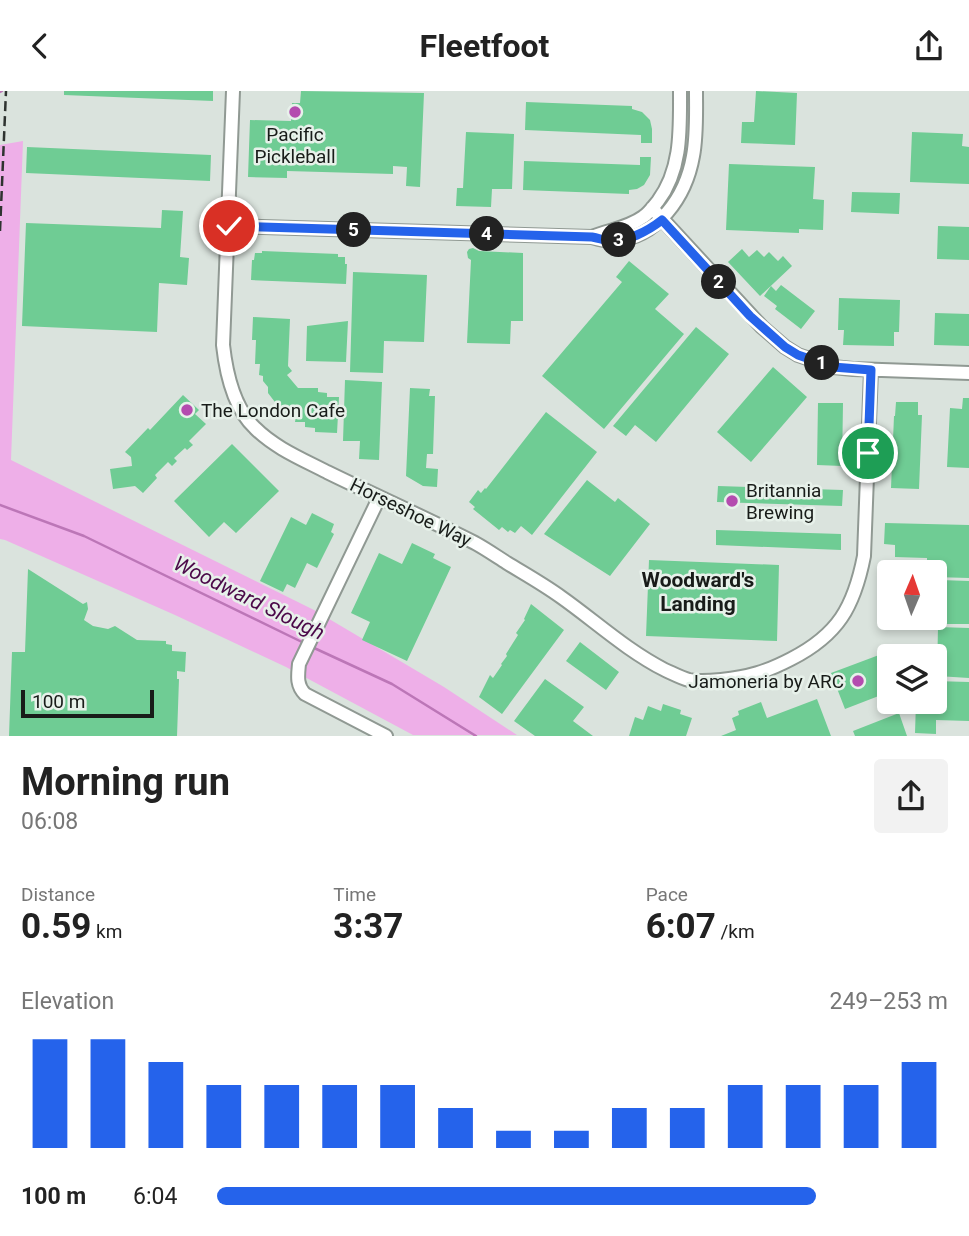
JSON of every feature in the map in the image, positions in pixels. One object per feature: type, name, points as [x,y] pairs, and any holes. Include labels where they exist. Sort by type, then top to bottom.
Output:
[{"type":"street","name":"Horseshoe Way","points":[[233,91],[223,345],[230,384],[253,427],[278,447],[477,544],[561,597],[643,658],[674,674],[689,680],[707,681],[741,678],[772,669],[817,644],[837,625],[853,596],[864,556],[871,370]]},
{"type":"street","points":[[592,237],[644,217],[669,183],[678,151],[680,91]]},
{"type":"street","points":[[229,226],[620,240],[662,220],[686,184],[694,153],[696,91]]},
{"type":"street","points":[[652,208],[750,316],[798,355],[833,367],[969,373]]},
{"type":"street","points":[[379,498],[299,664],[298,676],[302,692],[386,736]]},
{"type":"shaded area","points":[[23,141],[11,460],[314,610],[444,687],[517,735],[413,735],[286,667],[175,615],[0,539],[0,145]]},
{"type":"building","points":[[64,91],[213,91],[213,101],[64,95]]},
{"type":"building","points":[[301,91],[424,93],[420,187],[406,186],[407,167],[393,166],[393,174],[287,171],[287,178],[248,177],[250,120],[291,121],[292,103],[300,103]]},
{"type":"building","points":[[756,91],[797,93],[795,145],[741,143],[742,122],[754,122]]},
{"type":"building","points":[[526,102],[632,106],[632,109],[642,112],[650,120],[652,143],[641,143],[641,135],[525,130]]},
{"type":"building","points":[[466,132],[514,134],[512,189],[492,189],[491,207],[456,206],[457,188],[463,188]]},
{"type":"building","points":[[912,132],[963,134],[962,146],[969,147],[969,184],[910,182]]},
{"type":"building","points":[[27,147],[211,155],[210,181],[26,173]]},
{"type":"building","points":[[640,157],[651,157],[650,175],[644,185],[629,190],[629,194],[523,190],[524,161],[640,165]]},
{"type":"building","points":[[729,164],[815,167],[813,199],[824,200],[823,230],[799,229],[799,233],[726,230]]},
{"type":"building","points":[[852,192],[900,193],[899,214],[851,212]]},
{"type":"building","points":[[162,210],[183,211],[180,257],[189,258],[187,285],[159,283],[157,332],[22,326],[26,223],[161,228]]},
{"type":"building","points":[[938,226],[969,227],[969,260],[937,259]]},
{"type":"building","points":[[473,248],[479,251],[523,253],[523,321],[511,321],[510,344],[467,343],[471,260],[467,252]]},
{"type":"building","points":[[742,249],[749,257],[757,250],[764,257],[769,252],[778,261],[783,256],[792,266],[760,296],[728,262]]},
{"type":"building","points":[[255,253],[338,254],[338,257],[345,257],[347,264],[346,284],[251,280],[252,260]]},
{"type":"building","points":[[629,261],[669,294],[655,309],[684,334],[604,429],[542,376],[622,282],[616,277]]},
{"type":"building","points":[[353,272],[427,275],[424,342],[384,341],[383,373],[350,372]]},
{"type":"building","points":[[781,285],[815,311],[801,329],[775,309],[777,306],[764,296],[771,286],[776,291]]},
{"type":"building","points":[[839,298],[900,300],[899,332],[894,332],[894,346],[843,345],[844,330],[838,330]]},
{"type":"building","points":[[935,313],[969,314],[969,346],[934,345]]},
{"type":"building","points":[[253,317],[290,319],[288,366],[292,371],[287,375],[298,388],[318,388],[318,392],[327,393],[327,397],[339,397],[337,433],[315,432],[315,428],[305,427],[305,422],[295,422],[296,416],[285,415],[286,410],[281,410],[268,393],[263,376],[259,375],[260,364],[255,364]]},
{"type":"building","points":[[348,321],[346,362],[306,361],[307,326]]},
{"type":"building","points":[[696,327],[729,354],[656,442],[635,425],[626,436],[613,426]]},
{"type":"building","points":[[773,367],[807,397],[751,462],[717,432]]},
{"type":"building","points":[[345,380],[382,382],[379,460],[359,459],[360,441],[343,441]]},
{"type":"building","points":[[410,388],[430,389],[429,396],[435,396],[433,454],[427,454],[426,468],[438,469],[437,487],[423,486],[406,476]]},
{"type":"building","points":[[183,395],[199,410],[195,414],[206,424],[189,441],[193,445],[174,458],[177,461],[172,466],[168,462],[143,493],[135,486],[113,489],[110,469],[132,466],[131,457],[125,452]]},
{"type":"building","points":[[963,398],[969,398],[969,468],[947,467],[950,408],[962,409]]},
{"type":"building","points":[[896,402],[918,402],[918,415],[922,415],[919,489],[891,488]]},
{"type":"building","points":[[818,403],[843,403],[842,466],[817,465]]},
{"type":"building","points":[[546,412],[597,452],[532,535],[521,526],[515,533],[502,527],[499,530],[473,509],[475,507],[469,502],[478,490],[481,493],[486,489]]},
{"type":"building","points":[[232,444],[279,491],[236,533],[224,522],[209,537],[174,501]]},
{"type":"building","points":[[587,480],[615,502],[618,498],[650,524],[610,576],[544,534]]},
{"type":"building","points":[[718,486],[843,490],[842,506],[717,502]]},
{"type":"building","points":[[312,513],[334,524],[331,532],[334,534],[317,568],[307,563],[295,588],[287,584],[283,592],[260,581],[291,517],[306,525]]},
{"type":"building","points":[[885,523],[969,525],[969,578],[947,577],[947,560],[895,557],[895,545],[884,544]]},
{"type":"building","points":[[716,530],[841,534],[841,550],[716,545]]},
{"type":"building","points":[[412,543],[435,554],[433,558],[451,567],[407,661],[362,640],[370,622],[351,613],[379,553],[402,564]]},
{"type":"building","points":[[649,560],[779,565],[777,641],[646,636]]},
{"type":"building","points":[[28,569],[83,604],[87,602],[88,609],[84,620],[93,626],[108,629],[115,626],[137,640],[166,641],[166,644],[172,645],[172,651],[186,652],[185,672],[177,671],[177,736],[9,736],[12,652],[25,652]]},
{"type":"building","points":[[947,580],[969,581],[969,624],[947,624]]},
{"type":"building","points":[[531,604],[564,630],[502,714],[479,697],[490,675],[493,678],[502,665]]},
{"type":"building","points":[[947,627],[969,628],[969,678],[947,677],[947,644],[938,644],[938,630],[947,630]]},
{"type":"building","points":[[580,642],[619,672],[606,690],[566,661]]},
{"type":"building","points":[[877,656],[877,697],[845,709],[831,673]]},
{"type":"building","points":[[545,679],[584,707],[573,721],[593,736],[535,736],[514,721]]},
{"type":"building","points":[[947,681],[969,682],[969,721],[936,720],[936,734],[915,733],[916,714],[947,714]]},
{"type":"building","points":[[817,699],[831,736],[721,736],[736,730],[732,718],[739,715],[738,711],[761,702],[767,718]]},
{"type":"building","points":[[663,704],[681,710],[680,714],[692,718],[686,736],[629,736],[635,717],[643,720],[648,706],[661,711]]},
{"type":"building","points":[[899,714],[907,736],[855,736],[853,731]]},
{"type":"waterway","name":"Woodward Slough","points":[[0,505],[84,536],[306,644]]},
{"type":"waterway","name":"Woodward Slough","points":[[312,647],[392,684],[476,736]]},
{"type":"railway","points":[[0,231],[6,91]]},
{"type":"place","name":"Pacific Pickleball","points":[[295,112]]},
{"type":"place","name":"The London Cafe","points":[[187,410]]},
{"type":"place","name":"Britannia Brewing","points":[[732,501]]},
{"type":"place","name":"Jamoneria by ARC","points":[[858,681]]},
{"type":"district","name":"Woodward's Landing","points":[[698,592]]},
{"type":"route","points":[[229,226],[592,237],[611,241],[632,236],[662,220],[750,316],[785,347],[798,355],[833,367],[871,370],[868,453]]}]
